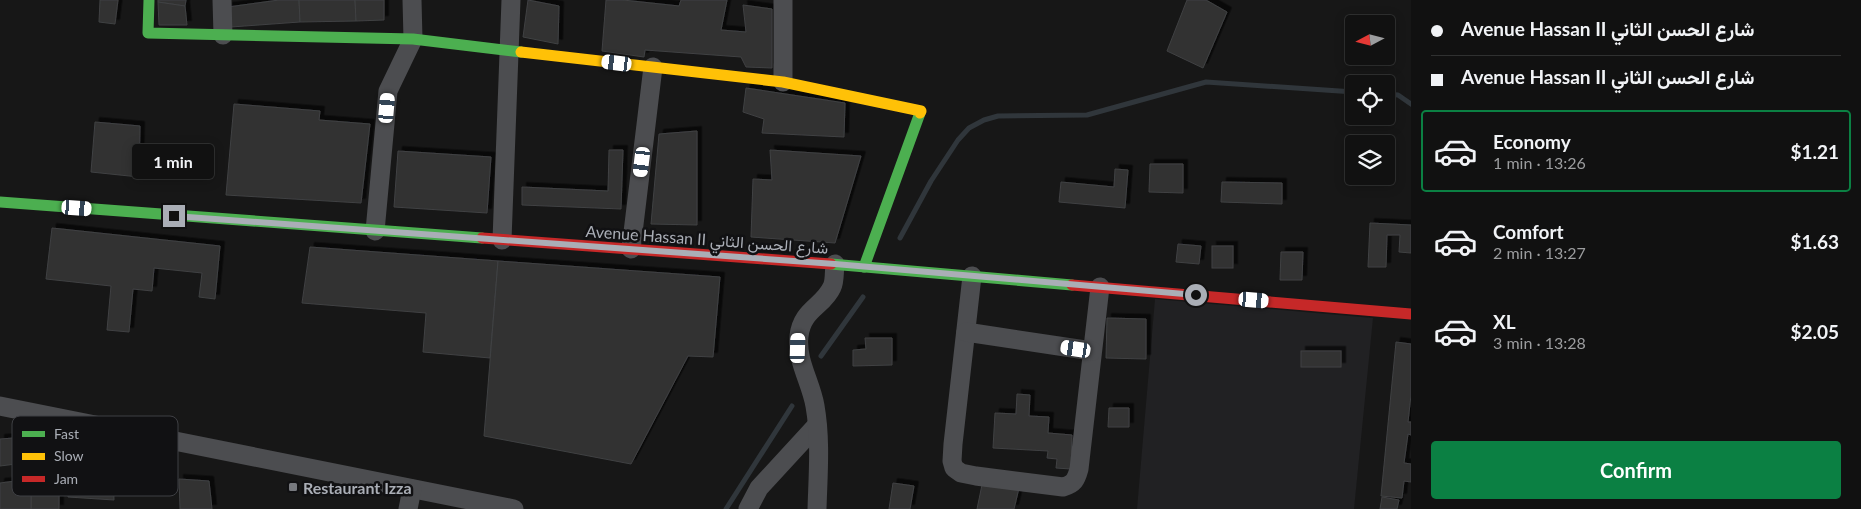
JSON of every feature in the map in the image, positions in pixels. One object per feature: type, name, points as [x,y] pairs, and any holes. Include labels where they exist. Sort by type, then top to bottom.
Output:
[{"type":"street","points":[[149,0],[148,33],[413,39],[783,82],[921,111],[864,267]]},
{"type":"street","points":[[222,0],[222,35]]},
{"type":"street","points":[[375,231],[388,91],[413,39],[412,0]]},
{"type":"street","points":[[502,240],[507,148],[511,0]]},
{"type":"street","points":[[783,0],[783,82]]},
{"type":"street","points":[[631,249],[653,67]]},
{"type":"street","name":"Avenue Hassan II شارع الحسن الثاني","points":[[0,202],[835,264],[1411,314]]},
{"type":"street","points":[[817,509],[819,447],[817,425],[815,406],[800,361],[799,335],[803,319],[832,287],[835,264]]},
{"type":"street","points":[[972,276],[952,461],[954,468],[961,473],[976,476],[1063,487],[1070,485],[1076,480],[1100,287]]},
{"type":"street","points":[[966,332],[1092,352]]},
{"type":"street","points":[[0,406],[50,416]]},
{"type":"street","points":[[748,509],[759,488],[817,425]]},
{"type":"street","points":[[178,442],[514,509]]},
{"type":"street","points":[[408,509],[412,489]]},
{"type":"shaded area","points":[[1155,299],[1373,318],[1354,509],[1137,509]]},
{"type":"building","points":[[100,0],[118,0],[115,24],[99,22]]},
{"type":"building","points":[[158,0],[186,0],[185,6],[158,2]]},
{"type":"building","points":[[279,0],[299,0],[300,22],[231,27],[228,7]]},
{"type":"building","points":[[299,0],[355,0],[356,21],[300,22]]},
{"type":"building","points":[[355,0],[384,0],[384,20],[356,21]]},
{"type":"building","points":[[528,0],[559,6],[558,44],[523,37]]},
{"type":"building","points":[[606,0],[679,6],[681,0],[727,0],[721,30],[746,32],[743,5],[772,9],[772,68],[746,67],[741,57],[645,50],[644,57],[602,51]]},
{"type":"building","points":[[1187,0],[1206,0],[1227,12],[1203,68],[1167,51]]},
{"type":"building","points":[[158,2],[185,6],[187,25],[159,25]]},
{"type":"building","points":[[746,88],[845,103],[844,137],[762,133],[764,119],[743,112]]},
{"type":"building","points":[[234,104],[320,111],[319,120],[370,124],[361,203],[226,195]]},
{"type":"building","points":[[95,122],[140,126],[139,177],[91,172]]},
{"type":"building","points":[[697,131],[697,225],[651,224],[659,134]]},
{"type":"building","points":[[609,150],[623,150],[621,209],[522,205],[522,187],[608,191]]},
{"type":"building","points":[[770,150],[861,156],[835,243],[751,237],[753,179],[772,180]]},
{"type":"building","points":[[398,151],[491,157],[487,213],[394,207]]},
{"type":"building","points":[[1150,164],[1183,164],[1183,193],[1149,192]]},
{"type":"building","points":[[1115,169],[1128,170],[1125,208],[1059,202],[1061,182],[1114,187]]},
{"type":"building","points":[[1222,182],[1282,183],[1282,204],[1221,202]]},
{"type":"building","points":[[1370,223],[1411,225],[1411,253],[1399,252],[1400,235],[1387,235],[1386,267],[1368,267]]},
{"type":"building","points":[[52,228],[220,246],[215,299],[199,297],[202,273],[154,268],[152,291],[133,289],[129,332],[107,330],[111,286],[46,279]]},
{"type":"building","points":[[1178,244],[1201,246],[1199,264],[1176,262]]},
{"type":"building","points":[[1212,246],[1233,246],[1233,268],[1212,268]]},
{"type":"building","points":[[310,247],[498,261],[490,358],[423,352],[426,313],[302,303]]},
{"type":"building","points":[[1281,252],[1303,252],[1302,280],[1280,280]]},
{"type":"building","points":[[498,261],[720,277],[713,357],[688,356],[631,464],[484,436]]},
{"type":"building","points":[[1107,318],[1146,319],[1146,359],[1106,358]]},
{"type":"building","points":[[865,338],[892,338],[892,365],[853,366],[853,350],[866,349]]},
{"type":"building","points":[[1396,342],[1411,344],[1411,395],[1408,422],[1411,422],[1411,435],[1408,434],[1404,463],[1411,464],[1411,482],[1404,481],[1402,498],[1381,496]]},
{"type":"building","points":[[1301,351],[1341,351],[1341,367],[1301,367]]},
{"type":"building","points":[[1017,394],[1030,395],[1029,416],[1049,417],[1048,433],[1072,435],[1071,469],[1056,468],[1057,459],[1047,458],[1048,451],[993,448],[995,413],[1016,414]]},
{"type":"building","points":[[1109,408],[1129,408],[1129,427],[1108,427]]},
{"type":"building","points":[[12,438],[12,464],[0,466],[0,439]]},
{"type":"building","points":[[179,479],[209,481],[212,509],[180,509]]},
{"type":"building","points":[[983,480],[1019,488],[1014,509],[977,509]]},
{"type":"building","points":[[12,481],[12,496],[31,496],[31,509],[0,509],[0,483]]},
{"type":"building","points":[[893,483],[914,486],[910,509],[889,509]]},
{"type":"building","points":[[31,496],[59,496],[59,509],[31,509]]},
{"type":"building","points":[[114,496],[114,500],[68,497]]},
{"type":"building","points":[[1382,497],[1399,500],[1397,509],[1380,509]]},
{"type":"waterway","points":[[900,238],[931,181],[958,140],[969,128],[984,120],[998,116],[1087,115],[1206,82],[1345,91]]},
{"type":"waterway","points":[[1395,95],[1411,104]]},
{"type":"waterway","points":[[821,356],[863,297]]},
{"type":"waterway","points":[[726,509],[792,406]]},
{"type":"traffic: fast","points":[[149,0],[148,33],[413,39],[521,52]]},
{"type":"traffic: fast","points":[[864,267],[920,113]]},
{"type":"traffic: fast","points":[[0,202],[482,238]]},
{"type":"traffic: fast","points":[[831,264],[1072,285]]},
{"type":"traffic: slow","points":[[521,52],[783,82],[921,111],[920,113]]},
{"type":"traffic: jam","points":[[482,238],[831,264]]},
{"type":"traffic: jam","points":[[1072,285],[1411,314]]},
{"type":"place","name":"Restaurant Izza","points":[[293,487]]},
{"type":"route","points":[[174,216],[835,264],[1196,295]]}]
